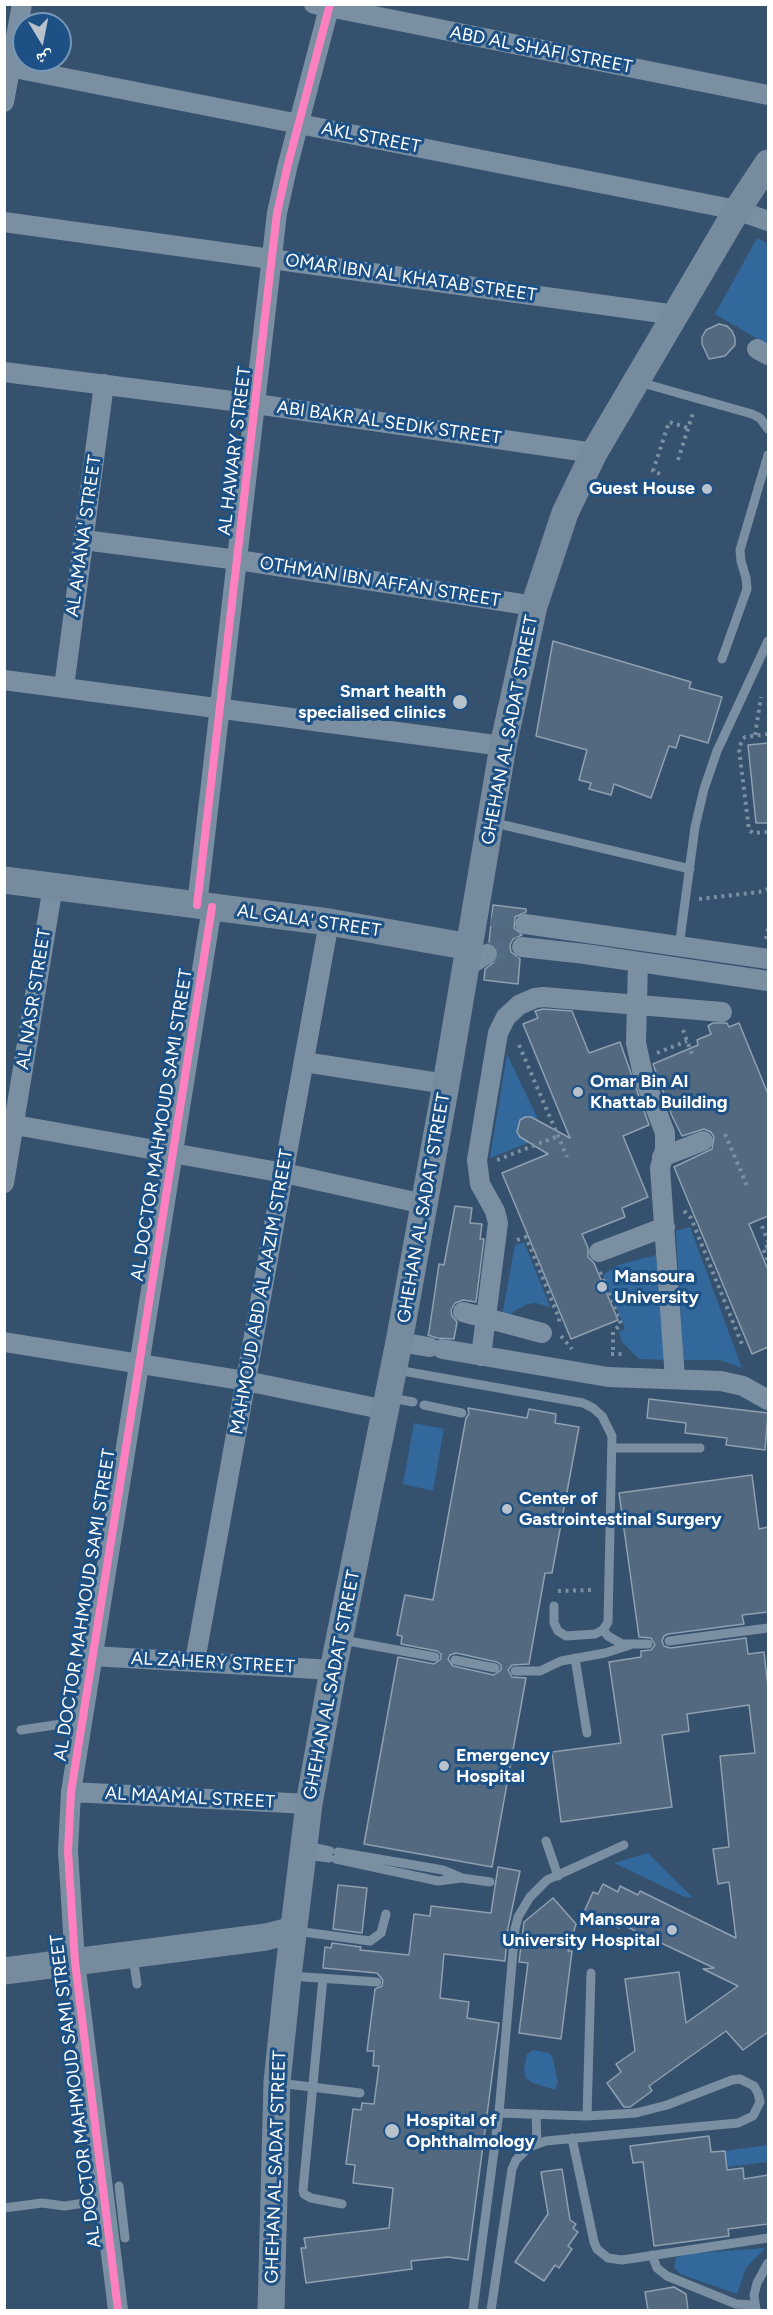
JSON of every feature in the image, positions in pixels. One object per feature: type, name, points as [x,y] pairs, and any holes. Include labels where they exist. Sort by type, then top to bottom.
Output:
[{"type":"main road","name":"GHEHAN AL SADAT STREET","points":[[271,2310],[277,2082],[293,1930],[323,1853],[309,1804],[333,1670],[396,1403],[394,1369],[447,1084],[485,905],[490,821],[503,746],[534,606],[561,523],[594,453],[737,210],[768,163]]},
{"type":"main road","name":"AL GALA' STREET","points":[[4,880],[330,922],[474,956]]},
{"type":"main road","points":[[4,1971],[266,1937],[293,1930]]},
{"type":"street","points":[[4,102],[7,66],[22,4]]},
{"type":"street","name":"ABD AL SHAFI STREET","points":[[324,6],[768,95]]},
{"type":"street","name":"AL HAWARY STREET","points":[[204,906],[220,707],[271,259],[280,202],[324,6]]},
{"type":"street","name":"AKL STREET","points":[[7,66],[737,210],[768,221]]},
{"type":"street","name":"OMAR IBN AL KHATAB STREET","points":[[4,222],[676,315]]},
{"type":"street","name":"ABI BAKR AL SEDIK STREET","points":[[4,372],[256,404],[594,453]]},
{"type":"street","name":"AL AMANA' STREET","points":[[64,687],[104,384]]},
{"type":"street","name":"OTHMAN IBN AFFAN STREET","points":[[84,540],[238,560],[534,606]]},
{"type":"street","points":[[4,680],[503,746]]},
{"type":"street","name":"AL NASR STREET","points":[[4,1183],[9,1124],[53,886]]},
{"type":"street","name":"AL DOCTOR MAHMOUD SAMI STREET","points":[[118,2310],[110,2206],[75,1962],[68,1851],[71,1792],[172,1153],[204,906]]},
{"type":"street","name":"MAHMOUD ABD AL AAZIM STREET","points":[[195,1661],[330,922]]},
{"type":"street","points":[[525,924],[768,960]]},
{"type":"street","points":[[585,954],[588,933]]},
{"type":"street","points":[[522,947],[768,981]]},
{"type":"street","points":[[720,975],[724,954]]},
{"type":"street","points":[[638,962],[635,1027],[639,1059],[665,1133],[660,1168],[675,1379]]},
{"type":"street","points":[[481,1356],[496,1246],[497,1217],[480,1184],[477,1168],[498,1033],[506,1017],[519,1005],[543,997],[722,1012]]},
{"type":"street","points":[[304,1062],[447,1084]]},
{"type":"street","points":[[9,1124],[284,1173],[424,1204]]},
{"type":"street","points":[[662,1157],[703,1141]]},
{"type":"street","points":[[599,1252],[664,1218]]},
{"type":"street","points":[[464,1312],[542,1333]]},
{"type":"street","points":[[4,1341],[396,1403]]},
{"type":"street","points":[[399,1342],[608,1377],[732,1383],[754,1391],[768,1400]]},
{"type":"street","name":"AL ZAHERY STREET","points":[[92,1656],[333,1670]]},
{"type":"street","name":"AL MAAMAL STREET","points":[[71,1792],[309,1804]]},
{"type":"lane","points":[[637,381],[752,414],[760,418],[768,429]]},
{"type":"lane","points":[[722,659],[747,589],[740,550],[768,455]]},
{"type":"lane","points":[[679,947],[699,808],[710,770],[768,641]]},
{"type":"lane","points":[[490,821],[690,869]]},
{"type":"lane","points":[[394,1369],[583,1403],[602,1416],[612,1436],[608,1622],[603,1630],[587,1636],[562,1635],[554,1623],[554,1606]]},
{"type":"lane","points":[[424,1405],[462,1413]]},
{"type":"lane","points":[[612,1448],[700,1448]]},
{"type":"lane","points":[[669,1641],[768,1628]]},
{"type":"lane","points":[[603,1630],[615,1640],[630,1645]]},
{"type":"lane","points":[[340,1639],[435,1657]]},
{"type":"lane","points":[[516,1671],[540,1671],[561,1661],[605,1653],[630,1645],[648,1644]]},
{"type":"lane","points":[[575,1658],[587,1733]]},
{"type":"lane","points":[[455,1660],[495,1668]]},
{"type":"lane","points":[[21,1730],[82,1721]]},
{"type":"lane","points":[[546,1841],[558,1876]]},
{"type":"lane","points":[[473,2310],[499,2113],[515,1929],[523,1906],[547,1880],[624,1845]]},
{"type":"lane","points":[[323,1853],[448,1870],[462,1878],[490,1882]]},
{"type":"lane","points":[[293,1930],[370,1941],[381,1932],[386,1914]]},
{"type":"lane","points":[[132,1954],[137,1984]]},
{"type":"lane","points":[[587,2116],[591,1973]]},
{"type":"lane","points":[[288,1976],[377,1982]]},
{"type":"lane","points":[[323,1978],[303,2190],[307,2196],[342,2204]]},
{"type":"lane","points":[[491,2310],[512,2169],[522,2153],[537,2143],[572,2138],[738,2123],[753,2116],[760,2102],[754,2086],[740,2079],[652,2109],[620,2115],[499,2113]]},
{"type":"lane","points":[[277,2082],[360,2093]]},
{"type":"lane","points":[[536,2114],[537,2143]]},
{"type":"lane","points":[[572,2138],[594,2242],[597,2249],[608,2258],[615,2260],[768,2238]]},
{"type":"lane","points":[[110,2206],[119,2186]]},
{"type":"lane","points":[[4,2208],[42,2203],[65,2206],[110,2206]]},
{"type":"lane","points":[[110,2206],[126,2238]]},
{"type":"lane","points":[[652,2255],[657,2268],[667,2276],[736,2304],[756,2308],[754,2295],[757,2283],[768,2263]]},
{"type":"path","points":[[678,460],[698,398]]},
{"type":"path","points":[[660,474],[652,471],[669,422],[688,428]]},
{"type":"path","points":[[755,735],[762,695]]},
{"type":"path","points":[[768,734],[745,738],[740,745],[748,827],[753,833],[768,832]]},
{"type":"path","points":[[686,900],[768,889]]},
{"type":"path","points":[[676,1008],[693,1057]]},
{"type":"path","points":[[506,1017],[567,1157]]},
{"type":"path","points":[[639,1059],[687,1041]]},
{"type":"path","points":[[703,1141],[724,1133],[748,1188]]},
{"type":"path","points":[[477,1168],[558,1136]]},
{"type":"path","points":[[664,1218],[679,1209],[689,1215],[743,1347]]},
{"type":"path","points":[[762,1226],[768,1244],[763,1248],[768,1262]]},
{"type":"path","points":[[496,1246],[526,1238],[559,1318],[556,1328],[566,1344],[579,1352]]},
{"type":"path","points":[[599,1252],[593,1255],[621,1323],[620,1327],[613,1332],[613,1354]]},
{"type":"path","points":[[603,1354],[622,1354]]},
{"type":"path","points":[[564,1591],[587,1590]]},
{"type":"shaded area","points":[[757,238],[768,244],[768,345],[715,314]]},
{"type":"shaded area","points":[[507,1054],[543,1130],[538,1139],[490,1158]],"holes":[[[525,1117],[537,1120],[540,1125],[531,1140],[525,1140],[517,1131],[520,1120]]]},
{"type":"shaded area","points":[[690,1227],[742,1368],[720,1360],[683,1360],[676,1231]]},
{"type":"shaded area","points":[[524,1242],[550,1307],[536,1303],[528,1304],[514,1311],[509,1317],[502,1315],[515,1245]]},
{"type":"shaded area","points":[[656,1255],[666,1360],[639,1359],[622,1342],[619,1332],[625,1329],[603,1275],[618,1265]]},
{"type":"shaded area","points":[[414,1423],[444,1429],[433,1491],[403,1484]]},
{"type":"shaded area","points":[[648,1853],[693,1898],[683,1896],[614,1863]]},
{"type":"shaded area","points":[[533,2050],[549,2053],[553,2058],[558,2083],[555,2090],[526,2078],[524,2069],[527,2054]]},
{"type":"shaded area","points":[[768,2145],[768,2162],[726,2167],[725,2151]]},
{"type":"shaded area","points":[[765,2248],[746,2268],[737,2294],[680,2274],[674,2267],[676,2258],[684,2254]]},
{"type":"building","points":[[719,324],[727,326],[732,331],[735,345],[725,356],[709,359],[702,344],[702,337],[706,330]]},
{"type":"building","points":[[553,641],[691,682],[689,688],[722,697],[708,743],[680,735],[676,748],[669,746],[651,798],[614,784],[611,795],[589,789],[591,783],[579,780],[587,750],[536,736]]},
{"type":"building","points":[[768,743],[768,823],[756,823],[748,745]]},
{"type":"building","points":[[493,905],[526,909],[526,912],[515,917],[514,928],[522,935],[513,939],[510,945],[511,952],[520,959],[518,984],[484,980],[485,969],[497,960],[499,954],[497,947],[489,942]]},
{"type":"building","points":[[543,1009],[572,1011],[589,1053],[620,1042],[649,1125],[623,1136],[648,1197],[622,1208],[625,1217],[582,1234],[588,1248],[588,1257],[594,1263],[618,1320],[571,1339],[502,1173],[548,1154],[520,1137],[517,1132],[520,1120],[525,1117],[531,1117],[570,1138],[523,1024],[538,1018],[535,1011]]},
{"type":"building","points":[[713,1023],[727,1023],[729,1027],[739,1023],[768,1094],[768,1216],[749,1224],[768,1270],[768,1347],[752,1354],[674,1167],[712,1149],[714,1137],[711,1132],[704,1129],[682,1136],[672,1116],[653,1064],[698,1045],[697,1040],[711,1034],[708,1026]]},
{"type":"building","points":[[455,1206],[472,1208],[470,1223],[482,1224],[480,1239],[484,1239],[476,1302],[463,1300],[455,1303],[451,1310],[457,1322],[454,1339],[437,1338],[428,1335],[439,1264],[444,1265]]},
{"type":"building","name":"Center of Gastrointestinal Surgery","points":[[649,1399],[768,1413],[765,1450],[726,1445],[727,1438],[685,1433],[686,1423],[647,1418]]},
{"type":"building","points":[[468,1408],[527,1418],[529,1409],[556,1414],[555,1423],[579,1427],[552,1573],[545,1573],[529,1664],[512,1665],[508,1670],[512,1677],[526,1678],[492,1867],[364,1844],[398,1657],[434,1664],[441,1659],[441,1654],[437,1651],[401,1644],[402,1636],[397,1635],[405,1595],[433,1600],[466,1418],[469,1414]],"holes":[[[456,1653],[497,1662],[501,1665],[501,1670],[494,1675],[453,1666],[448,1659],[450,1655]]]},
{"type":"building","points":[[752,1475],[759,1529],[768,1527],[768,1612],[742,1615],[744,1624],[668,1634],[662,1641],[664,1646],[670,1648],[746,1638],[748,1654],[764,1652],[768,1688],[768,2032],[743,2050],[726,2031],[649,2086],[652,2091],[630,2107],[624,2107],[607,2083],[621,2072],[616,2064],[635,2051],[625,1979],[679,1972],[686,2023],[738,1986],[703,1969],[714,1968],[621,1924],[619,1928],[584,1912],[593,1892],[598,1894],[603,1884],[618,1892],[620,1886],[638,1895],[640,1891],[736,1938],[729,1882],[718,1884],[713,1849],[729,1847],[720,1756],[755,1753],[749,1705],[687,1714],[689,1731],[662,1735],[672,1807],[561,1822],[552,1752],[621,1743],[609,1662],[641,1657],[641,1651],[651,1650],[655,1645],[651,1638],[639,1637],[619,1493]]},
{"type":"building","points":[[498,1867],[520,1871],[508,1928],[505,1961],[444,1954],[440,1998],[469,2002],[467,2018],[499,2023],[468,2260],[448,2257],[411,2261],[412,2269],[306,2283],[301,2248],[306,2248],[304,2238],[389,2228],[393,2188],[353,2183],[355,2165],[346,2164],[353,2109],[361,2110],[362,2103],[374,2104],[379,2066],[373,2066],[374,2051],[367,2051],[375,1989],[382,1986],[383,1980],[377,1973],[323,1968],[325,1947],[331,1948],[332,1943],[361,1947],[360,1950],[409,1955],[414,1914],[430,1916],[431,1906],[491,1913]]},
{"type":"building","points":[[338,1885],[367,1888],[362,1933],[333,1929]]},
{"type":"building","points":[[553,1898],[576,1924],[568,1951],[572,1951],[561,2039],[519,2033],[528,1963],[519,1962],[524,1922]]},
{"type":"building","points":[[709,2136],[711,2152],[725,2151],[727,2170],[743,2168],[744,2179],[768,2175],[768,2224],[728,2229],[729,2236],[654,2246],[643,2162],[633,2163],[630,2146]]},
{"type":"building","points":[[562,2169],[570,2220],[576,2224],[573,2228],[578,2232],[568,2246],[572,2249],[559,2268],[555,2265],[544,2281],[515,2262],[548,2214],[541,2172]]},
{"type":"building","points":[[674,2287],[686,2294],[688,2310],[648,2310],[645,2292]]},
{"type":"tunnel","points":[[492,916],[525,924]]},
{"type":"tunnel","points":[[487,954],[501,949],[522,947]]},
{"type":"cycle path","points":[[197,905],[277,213],[330,4]]},
{"type":"cycle path","points":[[118,2310],[75,1962],[68,1851],[71,1792],[212,907]]},
{"type":"place","name":"Guest House","points":[[707,489]]},
{"type":"place","name":"Smart health specialised clinics","points":[[460,702]]},
{"type":"place","name":"Omar Bin Al Khattab Building","points":[[578,1092]]},
{"type":"place","name":"Mansoura University","points":[[602,1287]]},
{"type":"place","name":"Center of Gastrointestinal Surgery","points":[[507,1509]]},
{"type":"place","name":"Emergency Hospital","points":[[444,1766]]},
{"type":"place","name":"Mansoura University Hospital","points":[[672,1930]]},
{"type":"place","name":"Hospital of Ophthalmology","points":[[392,2131]]}]
